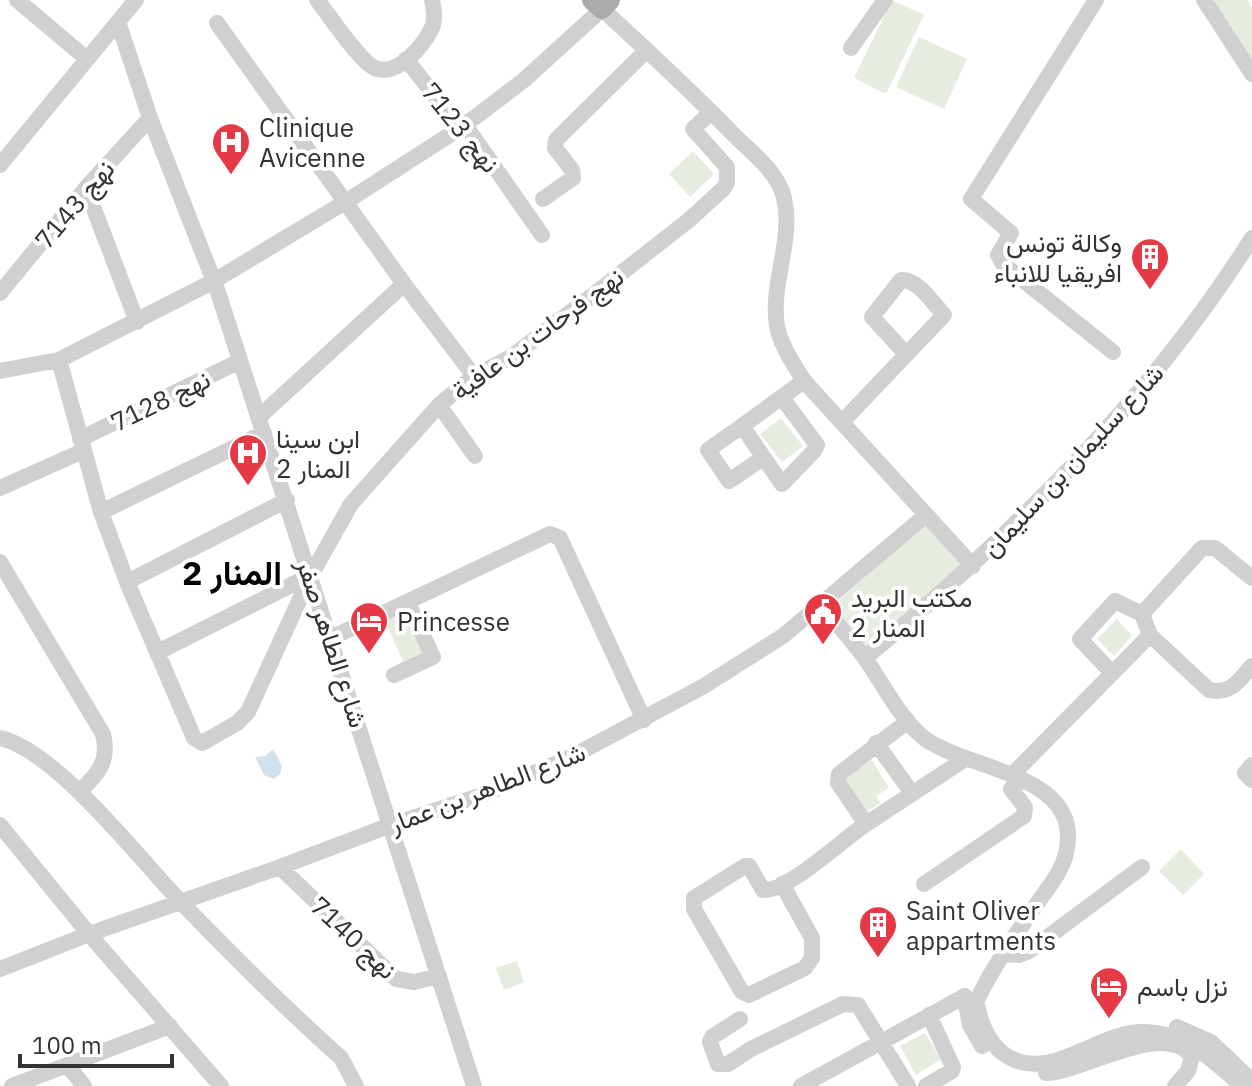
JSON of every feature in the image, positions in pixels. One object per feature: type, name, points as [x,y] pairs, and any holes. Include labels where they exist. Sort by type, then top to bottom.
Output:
[{"type":"street","points":[[17,0],[87,59]]},
{"type":"street","points":[[0,165],[136,0]]},
{"type":"street","points":[[317,0],[370,66],[380,70],[389,70],[419,48],[434,23],[432,0]]},
{"type":"street","points":[[851,48],[885,0]]},
{"type":"street","points":[[1096,0],[971,199],[1011,233],[998,255],[1003,264],[1113,352]]},
{"type":"street","points":[[1204,0],[1252,74]]},
{"type":"street","points":[[0,371],[59,360],[137,322],[214,281],[347,201],[465,125],[536,70],[601,3],[770,171],[784,198],[785,239],[776,306],[777,326],[783,346],[804,381],[973,566]]},
{"type":"street","name":"شارع الطاهر صفر","points":[[118,22],[150,118],[214,281],[474,1086]]},
{"type":"street","points":[[217,23],[404,284],[474,376]]},
{"type":"street","points":[[543,199],[573,178],[572,170],[555,148],[556,140],[647,50]]},
{"type":"street","name":"نهج 7123","points":[[406,59],[442,105],[465,125],[542,235]]},
{"type":"street","name":"نهج فرحات بن عافية","points":[[158,652],[197,743],[206,742],[237,723],[248,712],[311,575],[351,504],[439,405],[474,376],[511,357],[535,339],[720,193],[727,182],[727,167],[693,129],[711,112]]},
{"type":"street","name":"نهج 7143","points":[[0,293],[86,188],[150,118]]},
{"type":"street","points":[[86,188],[137,322]]},
{"type":"street","name":"شارع سليمان بن سليمان","points":[[865,658],[973,566],[1065,474],[1153,375],[1252,238]]},
{"type":"street","points":[[842,422],[944,315],[912,281],[904,279],[872,317],[906,354]]},
{"type":"street","points":[[101,512],[262,425],[404,284]]},
{"type":"street","points":[[59,360],[101,512],[158,652],[311,575]]},
{"type":"street","name":"نهج 7128","points":[[0,488],[240,361]]},
{"type":"street","points":[[763,458],[729,481],[708,450],[804,381]]},
{"type":"street","points":[[742,426],[782,484],[817,447],[783,399]]},
{"type":"street","points":[[439,405],[475,456]]},
{"type":"street","points":[[127,582],[287,500]]},
{"type":"street","name":"شارع الطاهر بن عمار","points":[[0,969],[391,825],[485,794],[571,757],[644,720],[783,636],[926,515]]},
{"type":"street","points":[[331,638],[550,534],[555,535],[560,538],[644,720]]},
{"type":"street","points":[[1142,614],[1202,548],[1215,548],[1252,578]]},
{"type":"street","points":[[3,573],[103,734],[107,750],[104,762],[96,776],[79,792]]},
{"type":"street","points":[[1112,673],[1081,641],[1082,635],[1112,602],[1118,601],[1142,614],[1150,635],[1209,690],[1231,688],[1252,666]]},
{"type":"street","points":[[394,675],[433,657],[408,603]]},
{"type":"street","points":[[809,1084],[929,1015],[971,1000],[1061,867],[1068,842],[1064,817],[1055,802],[1042,790],[1017,777],[965,759],[923,737],[908,721],[865,658],[820,604]]},
{"type":"street","points":[[924,884],[1024,816],[1025,807],[1011,790],[1017,777],[1150,635]]},
{"type":"street","points":[[866,824],[837,778],[842,770],[908,721]]},
{"type":"street","points":[[0,738],[24,746],[79,792],[181,902],[341,1058],[356,1086]]},
{"type":"street","points":[[876,743],[912,793]]},
{"type":"street","points":[[782,884],[812,938],[812,958],[805,968],[749,995],[742,992],[694,909],[694,898],[745,866],[749,866],[763,890],[771,890],[810,867],[866,824],[965,759]]},
{"type":"street","points":[[1252,765],[1245,773],[1252,780]]},
{"type":"street","points":[[0,825],[89,934],[221,1086]]},
{"type":"street","name":"نهج 7140","points":[[280,867],[396,979],[414,982],[439,976]]},
{"type":"street","points":[[1003,954],[1029,951],[1142,867]]},
{"type":"street","points":[[971,1000],[989,1038],[1009,1058],[1024,1063],[1040,1064],[1134,1033],[1158,1035],[1179,1038],[1198,1047],[1242,1086]]},
{"type":"street","points":[[971,1000],[974,1034],[999,1063],[1022,1073],[1066,1071],[1128,1047],[1163,1045],[1184,1049],[1192,1057],[1188,1071],[1175,1086]]},
{"type":"street","points":[[740,1019],[712,1037],[710,1042],[718,1064],[728,1064],[843,1004],[858,1005],[908,1086]]},
{"type":"street","points":[[926,1086],[952,1071],[953,1067],[929,1015]]},
{"type":"street","points":[[1078,1052],[1132,1027],[1167,1025],[1189,1030],[1211,1042],[1252,1081]]},
{"type":"street","points":[[12,1086],[170,1026]]},
{"type":"street","points":[[1046,1073],[1133,1038],[1158,1035]]},
{"type":"street","points":[[68,1066],[84,1086]]},
{"type":"shaded area","points":[[892,0],[924,15],[886,94],[854,78]]},
{"type":"shaded area","points":[[1210,0],[1247,0],[1252,8],[1252,62]]},
{"type":"shaded area","points":[[919,37],[967,59],[944,109],[896,87]]},
{"type":"shaded area","points":[[693,151],[714,174],[690,197],[669,174]]},
{"type":"shaded area","points":[[781,418],[803,446],[782,462],[760,434]]},
{"type":"shaded area","points":[[925,525],[962,566],[867,647],[832,606]]},
{"type":"shaded area","points":[[404,610],[425,654],[404,663],[384,619]]},
{"type":"shaded area","points":[[1117,619],[1132,636],[1114,656],[1097,639]]},
{"type":"shaded area","points":[[872,760],[889,788],[876,796],[880,803],[864,814],[842,779]]},
{"type":"shaded area","points":[[1181,849],[1204,874],[1183,895],[1159,871]]},
{"type":"shaded area","points":[[517,961],[524,982],[504,990],[496,968]]},
{"type":"shaded area","points":[[925,1033],[941,1059],[916,1075],[900,1046]]},
{"type":"water","points":[[273,749],[282,766],[280,774],[274,779],[264,775],[255,757],[265,756]]},
{"type":"place","name":"Clinique Avicenne","points":[[231,176]]},
{"type":"place","name":"وكالة تونس افريقيا للانباء","points":[[1150,291]]},
{"type":"place","name":"ابن سينا المنار 2","points":[[248,487]]},
{"type":"place","name":"مكتب البريد المنار 2","points":[[823,646]]},
{"type":"place","name":"Princesse","points":[[369,655]]},
{"type":"place","name":"Saint Oliver appartments","points":[[878,959]]},
{"type":"place","name":"نزل باسم","points":[[1109,1020]]},
{"type":"district","name":"المنار 2","points":[[232,572]]}]
